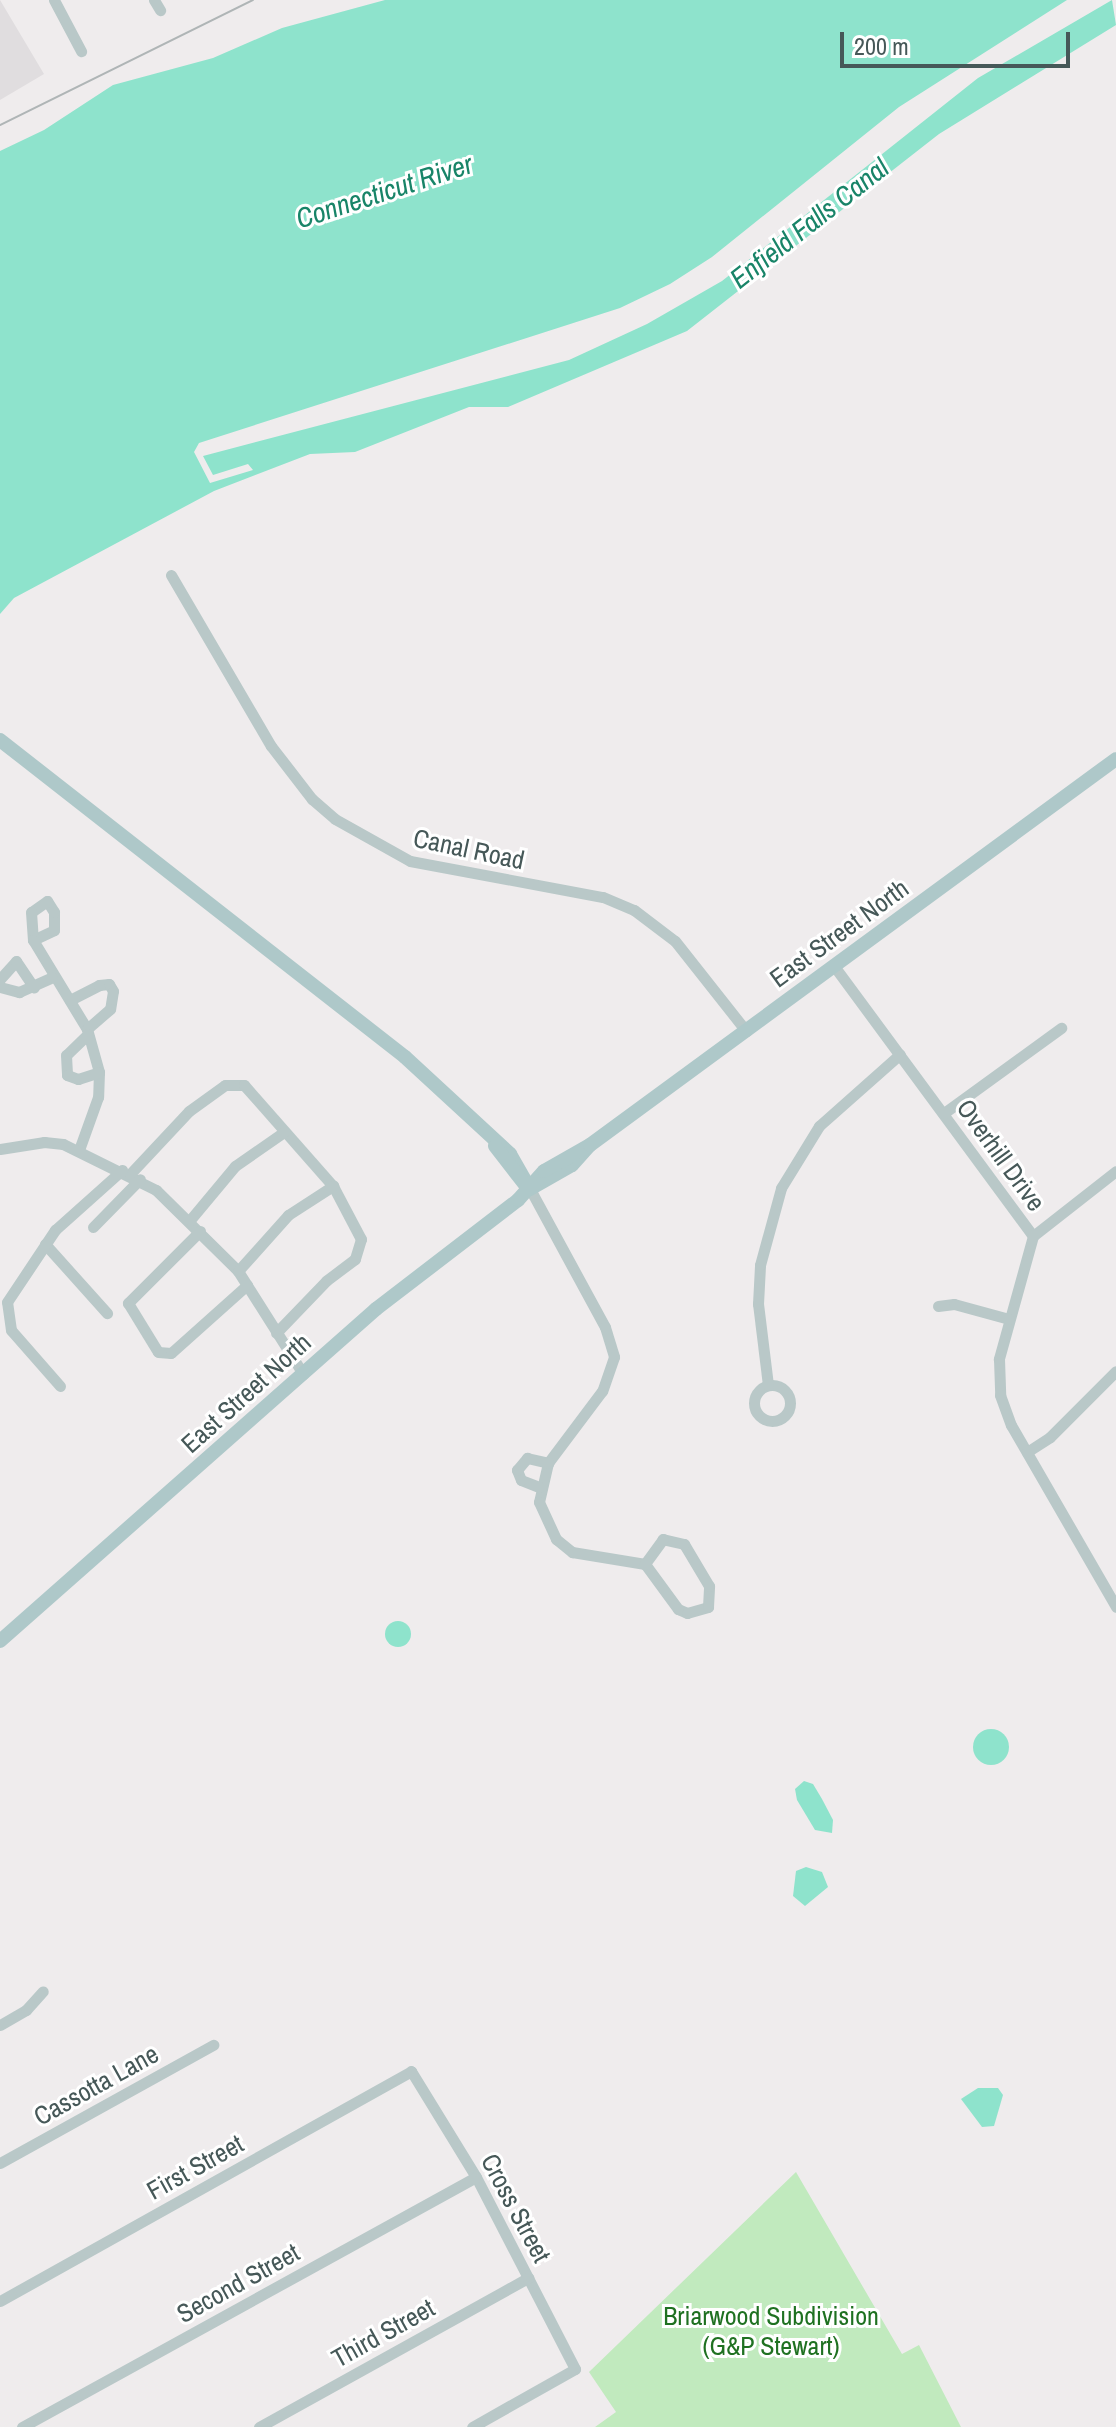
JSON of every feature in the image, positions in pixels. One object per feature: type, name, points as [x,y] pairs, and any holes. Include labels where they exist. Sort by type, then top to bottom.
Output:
[{"type":"main road","points":[[0,740],[381,1037],[510,1154],[530,1189]]},
{"type":"main road","name":"East Street North","points":[[0,1641],[303,1374],[530,1189],[544,1171],[590,1145],[1116,759]]},
{"type":"street","points":[[54,0],[81,51]]},
{"type":"street","name":"Canal Road","points":[[171,575],[271,746],[312,799],[335,819],[410,861],[603,897],[634,910],[675,941],[746,1031]]},
{"type":"street","points":[[33,940],[52,977],[70,1000],[88,1032],[99,1072],[98,1097],[79,1150]]},
{"type":"street","points":[[0,979],[16,961],[34,988]]},
{"type":"street","name":"Overhill Drive","points":[[834,966],[1033,1236],[999,1359],[1000,1395],[1027,1452],[1116,1607]]},
{"type":"street","points":[[0,987],[8,993],[34,988],[52,977]]},
{"type":"street","points":[[70,1000],[99,985],[109,984],[113,991],[110,1009],[66,1055],[67,1075],[78,1079],[99,1072]]},
{"type":"street","points":[[944,1113],[1061,1028]]},
{"type":"street","points":[[768,1385],[758,1304],[760,1265],[781,1188],[819,1126],[900,1054]]},
{"type":"street","points":[[93,1227],[130,1175],[189,1111],[234,1082],[244,1085],[333,1186],[356,1227],[359,1254],[276,1333]]},
{"type":"street","points":[[190,1220],[235,1166],[284,1132]]},
{"type":"street","points":[[0,1149],[44,1142],[79,1150],[130,1175],[190,1220],[238,1271],[303,1374]]},
{"type":"street","points":[[1033,1236],[1116,1171]]},
{"type":"street","points":[[60,1386],[11,1330],[5,1313],[7,1302],[45,1244],[130,1175]]},
{"type":"street","points":[[238,1271],[288,1215],[333,1186]]},
{"type":"street","points":[[530,1189],[605,1327],[614,1353],[602,1391],[548,1463],[539,1487],[545,1523],[572,1552],[645,1564],[678,1609],[687,1613],[708,1607],[709,1586],[676,1538],[663,1539],[645,1564]]},
{"type":"street","points":[[200,1231],[128,1303],[158,1352],[171,1353],[247,1285]]},
{"type":"street","points":[[45,1244],[107,1313]]},
{"type":"street","points":[[938,1306],[954,1304],[1009,1319]]},
{"type":"street","points":[[1027,1452],[1050,1437],[1116,1371]]},
{"type":"street","points":[[539,1487],[521,1480],[517,1470],[527,1458],[548,1463]]},
{"type":"street","points":[[0,2025],[26,2010],[43,1991]]},
{"type":"street","name":"Cassotta Lane","points":[[0,2163],[213,2045]]},
{"type":"street","name":"Cross Street","points":[[411,2071],[476,2177],[575,2369],[472,2427]]},
{"type":"street","name":"First Street","points":[[0,2301],[411,2071]]},
{"type":"street","name":"Second Street","points":[[22,2427],[476,2177]]},
{"type":"street","name":"Third Street","points":[[259,2427],[528,2278]]},
{"type":"shaded area","points":[[0,0],[44,74],[0,100]]},
{"type":"green space","name":"Briarwood Subdivision (G&P Stewart)","points":[[796,2172],[902,2354],[919,2345],[961,2427],[595,2427],[616,2412],[589,2372]]},
{"type":"water","points":[[385,0],[1067,0],[899,107],[712,257],[670,284],[620,308],[199,443],[194,452],[210,483],[253,470],[248,464],[213,475],[203,456],[569,360],[647,324],[722,281],[978,78],[1112,0],[1116,25],[939,134],[687,331],[508,407],[469,407],[355,452],[310,454],[214,491],[14,598],[0,614],[0,151],[44,130],[113,85],[213,58],[282,28]]},
{"type":"water","points":[[398,1621],[408,1624],[411,1634],[408,1644],[398,1647],[388,1644],[385,1634],[388,1624]]},
{"type":"water","points":[[991,1729],[1004,1734],[1009,1747],[1004,1760],[991,1765],[978,1760],[973,1747],[978,1734]]},
{"type":"water","points":[[804,1781],[813,1784],[822,1799],[833,1820],[832,1833],[815,1830],[797,1800],[795,1789]]},
{"type":"water","points":[[806,1867],[822,1872],[828,1887],[805,1906],[793,1896],[796,1871]]},
{"type":"water","points":[[978,2088],[998,2088],[1003,2095],[994,2126],[982,2127],[961,2099]]},
{"type":"railway","points":[[0,125],[253,0]]},
{"type":"water label","name":"Connecticut River","points":[[384,191]]},
{"type":"water label","name":"Enfield Falls Canal","points":[[809,223]]}]
